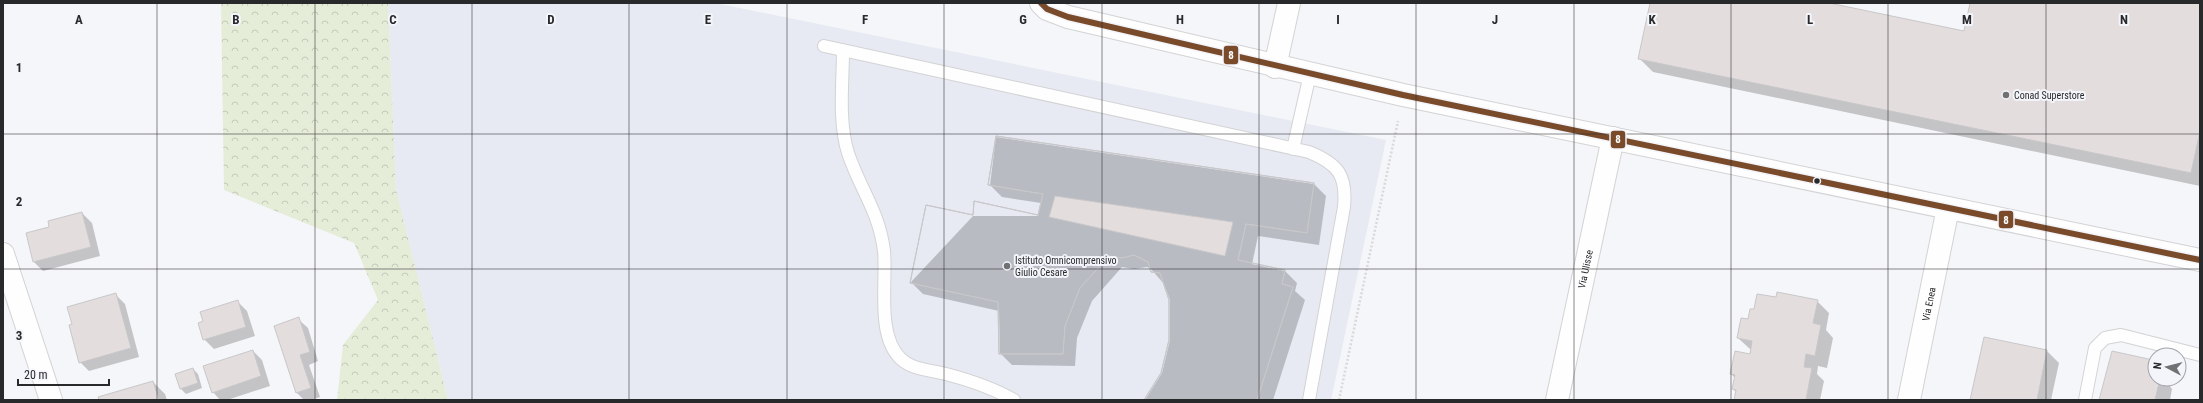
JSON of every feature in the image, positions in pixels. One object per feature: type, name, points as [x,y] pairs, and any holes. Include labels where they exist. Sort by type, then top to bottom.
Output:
[{"type":"street","points":[[1041,3],[1047,9],[1068,17],[1275,67],[1403,95],[2200,260]]},
{"type":"street","points":[[1275,67],[1289,3]]},
{"type":"street","name":"Via Ulisse","points":[[1557,400],[1613,138]]},
{"type":"street","name":"Via Enea","points":[[1909,400],[1948,208]]},
{"type":"street","points":[[3,254],[51,400]]},
{"type":"lane","points":[[824,46],[1309,152],[1333,164],[1341,174],[1345,196],[1309,400]]},
{"type":"lane","points":[[843,50],[843,110],[847,151],[873,207],[880,228],[886,276],[885,318],[890,343],[895,353],[911,365],[968,381],[1014,400]]},
{"type":"lane","points":[[1293,149],[1310,74]]},
{"type":"lane","points":[[2085,400],[2095,348],[2105,338],[2121,335],[2200,355]]},
{"type":"path","points":[[1339,400],[1403,95]]},
{"type":"shaded area","points":[[388,3],[715,3],[1386,140],[1331,400],[448,400],[396,189]]},
{"type":"green space","points":[[221,3],[388,3],[396,189],[448,400],[337,400],[343,345],[378,300],[354,243],[224,190]]},
{"type":"building","name":"Conad Superstore","points":[[1650,3],[1829,3],[1964,31],[1970,3],[2200,3],[2200,131],[2191,173],[1638,59]]},
{"type":"building","name":"Istituto Omnicomprensivo Giulio Cesare","points":[[996,136],[1314,183],[1307,233],[1246,224],[1238,260],[1285,270],[1282,284],[1293,287],[1257,400],[1144,400],[1161,373],[1169,340],[1169,300],[1160,273],[1151,272],[1148,262],[1134,255],[1122,258],[1109,256],[1080,288],[1065,326],[1063,354],[999,354],[998,302],[910,283],[926,205],[973,215],[974,201],[1038,215],[1043,194],[988,185]],"holes":[[[1055,196],[1233,222],[1225,256],[1049,217]]]},
{"type":"building","name":"Istituto Omnicomprensivo Giulio Cesare","points":[[996,136],[1314,183],[1307,233],[1246,224],[1238,260],[1285,270],[1282,284],[1293,287],[1257,400],[1144,400],[1161,373],[1169,340],[1169,300],[1160,273],[1151,272],[1148,262],[1134,255],[1122,258],[1109,256],[1080,288],[1065,326],[1063,354],[999,354],[998,302],[910,283],[926,205],[973,215],[974,201],[1038,215],[1043,194],[988,185]]},
{"type":"building","points":[[82,212],[91,247],[33,262],[26,233],[49,227],[48,221]]},
{"type":"building","points":[[1777,292],[1818,300],[1813,323],[1821,325],[1815,356],[1806,354],[1804,367],[1812,368],[1806,400],[1734,400],[1736,390],[1732,389],[1735,375],[1730,374],[1735,351],[1750,354],[1752,341],[1737,338],[1741,318],[1748,319],[1750,309],[1754,309],[1757,294],[1776,297]]},
{"type":"building","points":[[116,293],[131,348],[79,363],[69,325],[72,324],[67,307]]},
{"type":"building","points":[[238,300],[246,327],[203,340],[198,323],[203,321],[200,312]]},
{"type":"building","points":[[299,317],[310,352],[300,355],[311,388],[296,393],[274,326]]},
{"type":"building","points":[[1984,337],[2047,350],[2037,400],[1970,400]]},
{"type":"building","points":[[253,350],[261,376],[212,393],[203,366]]},
{"type":"building","points":[[2112,351],[2147,359],[2147,387],[2158,387],[2155,400],[2099,400]]},
{"type":"building","points":[[193,368],[198,383],[180,389],[175,374]]},
{"type":"building","points":[[153,381],[159,400],[99,400],[98,397]]},
{"type":"transit line","name":"8","points":[[1041,3],[1047,9],[1068,17],[1403,95],[2200,260]]},
{"type":"place","name":"Conad Superstore","points":[[2006,95]]},
{"type":"place","name":"Istituto Omnicomprensivo Giulio Cesare","points":[[1007,266]]}]
